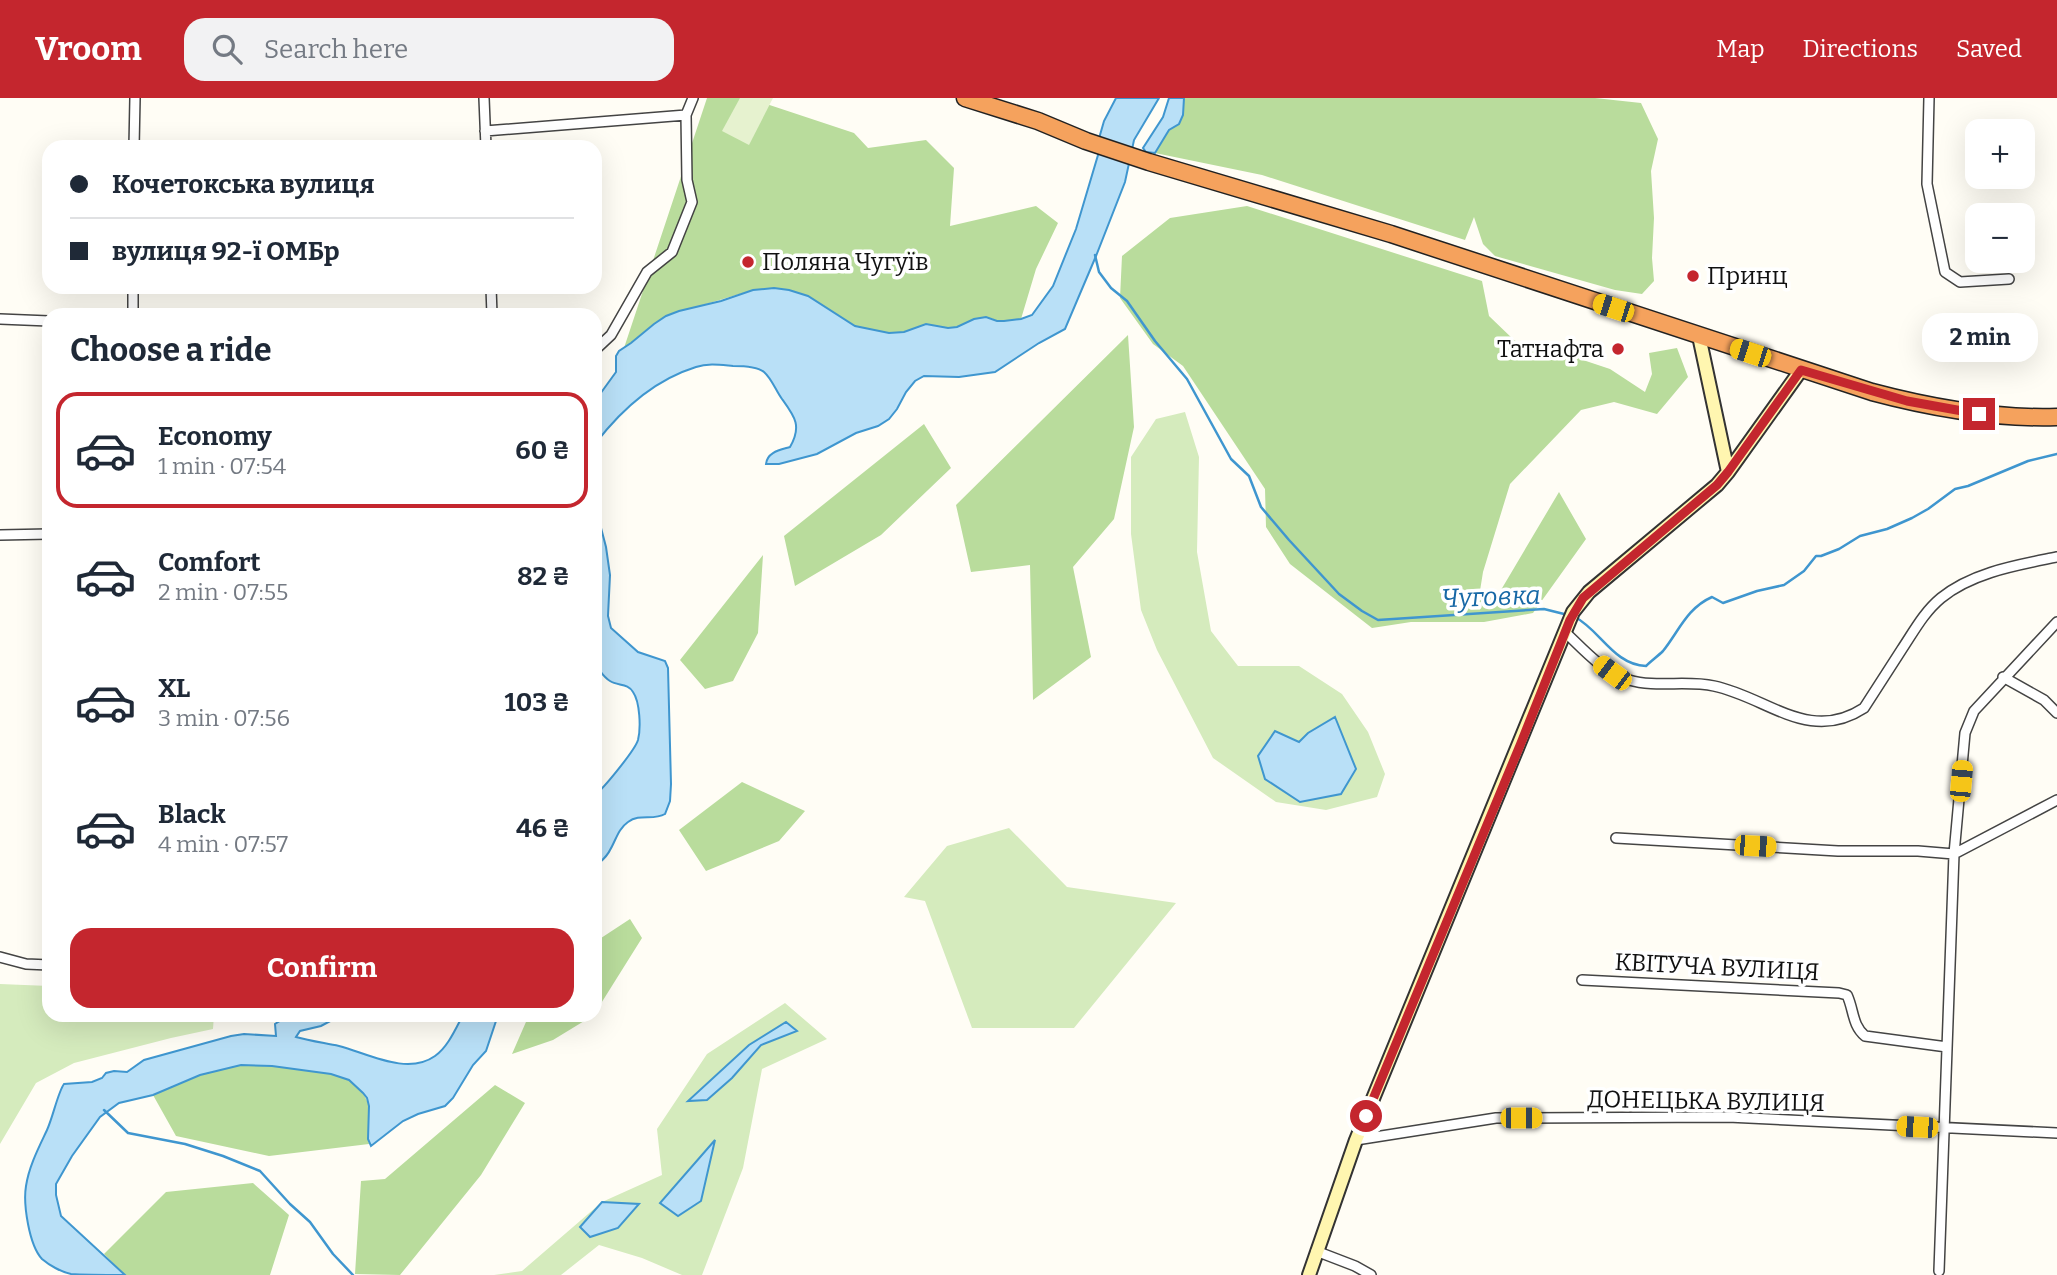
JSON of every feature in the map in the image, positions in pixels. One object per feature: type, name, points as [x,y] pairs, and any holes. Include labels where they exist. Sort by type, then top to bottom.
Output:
[{"type":"highway","points":[[965,98],[1038,121],[1086,141],[1149,162],[1391,234],[1872,392],[1943,409],[2003,416],[2057,417]]},
{"type":"main road","points":[[1699,336],[1728,472]]},
{"type":"main road","points":[[1309,1275],[1356,1140],[1569,622],[1589,592],[1717,485],[1801,370]]},
{"type":"street","points":[[134,140],[135,98]]},
{"type":"street","points":[[484,98],[486,140]]},
{"type":"street","points":[[602,343],[611,335],[647,272],[672,252],[692,202],[687,180],[687,115],[693,98]]},
{"type":"street","points":[[1929,98],[1927,184],[1945,272],[1960,282],[2009,279]]},
{"type":"street","points":[[485,131],[687,115]]},
{"type":"street","points":[[0,319],[42,321]]},
{"type":"street","points":[[0,535],[42,534]]},
{"type":"street","points":[[1569,622],[1591,656],[1612,673],[1628,680],[1648,684],[1683,682],[1714,686],[1804,720],[1837,721],[1851,717],[1864,708],[1923,617],[1941,598],[1984,575],[2057,556]]},
{"type":"street","points":[[1939,1270],[1954,854],[1965,733],[1974,711],[2057,622]]},
{"type":"street","points":[[2003,677],[2044,700],[2057,713]]},
{"type":"street","points":[[1616,838],[1838,851],[1954,854],[2057,800]]},
{"type":"street","points":[[0,957],[26,964],[42,965]]},
{"type":"street","name":"КВІТУЧА ВУЛИЦЯ","points":[[1581,980],[1839,993],[1847,995],[1857,1029],[1865,1036],[1947,1047]]},
{"type":"street","name":"ДОНЕЦЬКА ВУЛИЦЯ","points":[[1356,1140],[1496,1118],[1728,1117],[2057,1133]]},
{"type":"street","points":[[1316,1251],[1371,1275]]},
{"type":"green space","points":[[707,98],[748,98],[854,133],[868,148],[926,140],[954,168],[950,226],[1036,206],[1058,223],[1036,269],[1021,319],[997,321],[991,318],[948,328],[926,324],[904,332],[889,333],[855,326],[789,290],[774,288],[753,290],[666,316],[624,348]]},
{"type":"green space","points":[[740,98],[773,98],[749,145],[722,131]]},
{"type":"green space","points":[[1184,98],[1595,98],[1641,103],[1658,139],[1651,171],[1654,281],[1642,294],[1615,290],[1495,256],[1483,244],[1474,217],[1465,240],[1262,175],[1155,153],[1169,130],[1183,115]]},
{"type":"green space","points":[[1247,206],[1482,281],[1489,316],[1514,340],[1534,350],[1555,347],[1610,369],[1645,392],[1652,374],[1649,353],[1677,348],[1688,377],[1657,414],[1614,402],[1581,410],[1510,484],[1483,572],[1479,597],[1498,595],[1559,492],[1586,539],[1533,613],[1484,622],[1411,622],[1372,628],[1290,564],[1266,527],[1265,489],[1183,366],[1153,344],[1120,298],[1122,256],[1170,218]]},
{"type":"green space","points":[[1128,335],[1134,427],[1114,519],[1073,567],[1091,657],[1033,700],[1030,565],[971,572],[956,505]]},
{"type":"green space","points":[[1185,412],[1199,457],[1197,552],[1211,631],[1238,666],[1299,666],[1342,694],[1368,732],[1385,774],[1377,797],[1326,810],[1276,802],[1213,758],[1157,650],[1141,610],[1131,534],[1131,457],[1156,419]]},
{"type":"green space","points":[[924,424],[951,468],[881,535],[795,586],[784,536]]},
{"type":"green space","points":[[763,555],[758,633],[733,681],[705,689],[680,660]]},
{"type":"green space","points":[[742,782],[805,811],[779,841],[706,871],[679,830]]},
{"type":"green space","points":[[1009,828],[1067,887],[1176,903],[1074,1028],[972,1028],[925,901],[904,897],[947,846]]},
{"type":"green space","points":[[630,919],[642,938],[602,1002],[602,937]]},
{"type":"green space","points":[[0,984],[42,986],[42,1022],[214,1022],[213,1029],[74,1063],[36,1083],[0,1144]]},
{"type":"green space","points":[[785,1003],[827,1039],[762,1069],[743,1168],[702,1275],[682,1275],[642,1258],[599,1245],[561,1275],[494,1275],[522,1271],[602,1202],[662,1175],[657,1129],[707,1054]]},
{"type":"green space","points":[[526,1022],[583,1022],[553,1040],[512,1054]]},
{"type":"green space","points":[[241,1065],[313,1071],[350,1080],[362,1092],[369,1106],[369,1144],[269,1156],[176,1136],[153,1095],[200,1075]]},
{"type":"green space","points":[[495,1085],[525,1103],[481,1175],[400,1275],[355,1274],[361,1181],[385,1179]]},
{"type":"green space","points":[[253,1183],[289,1215],[270,1275],[125,1275],[104,1254],[166,1192]]},
{"type":"water","points":[[1116,98],[1159,98],[1134,140],[1125,182],[1065,329],[995,372],[959,377],[924,376],[915,381],[906,392],[889,419],[878,426],[856,433],[817,454],[779,464],[766,464],[771,454],[790,447],[796,433],[795,422],[767,375],[761,370],[749,367],[705,365],[666,380],[627,408],[602,436],[602,391],[616,372],[616,356],[619,351],[666,316],[753,290],[774,288],[808,296],[855,326],[889,333],[904,332],[926,324],[948,328],[986,317],[1004,321],[1032,315],[1053,286],[1076,229],[1098,155],[1104,121]]},
{"type":"water","points":[[1169,98],[1184,98],[1183,115],[1179,124],[1169,130],[1155,153],[1146,152],[1143,148],[1163,117]]},
{"type":"water","points":[[602,532],[610,575],[608,616],[611,628],[638,652],[665,661],[668,668],[671,784],[670,801],[665,814],[628,822],[619,831],[602,860],[602,788],[636,745],[640,722],[637,702],[631,689],[608,679],[602,673]]},
{"type":"water","points":[[1335,717],[1356,769],[1341,794],[1300,802],[1265,779],[1258,756],[1275,731],[1299,742],[1308,733]]},
{"type":"water","points":[[328,1022],[300,1031],[296,1037],[339,1046],[387,1061],[412,1064],[424,1062],[440,1052],[459,1022],[496,1022],[486,1051],[445,1106],[403,1121],[371,1146],[368,1139],[367,1098],[349,1080],[331,1074],[241,1065],[200,1075],[153,1095],[119,1103],[100,1117],[72,1156],[56,1184],[56,1195],[61,1216],[125,1275],[71,1274],[42,1259],[37,1253],[28,1224],[26,1186],[64,1084],[92,1082],[114,1071],[127,1072],[144,1060],[231,1036],[276,1036],[275,1024]]},
{"type":"water","points":[[786,1022],[797,1031],[761,1045],[732,1078],[707,1100],[688,1101],[749,1045]]},
{"type":"water","points":[[715,1140],[701,1201],[678,1216],[660,1203]]},
{"type":"water","points":[[602,1202],[639,1204],[618,1228],[590,1237],[580,1227]]},
{"type":"waterway","name":"Чуговка","points":[[1095,255],[1099,272],[1111,288],[1127,301],[1155,341],[1187,379],[1231,459],[1249,476],[1261,507],[1339,594],[1378,620],[1544,609],[1568,615]]},
{"type":"waterway","name":"Чуговка","points":[[1575,617],[1625,660],[1646,666],[1663,651],[1696,607],[1712,597],[1723,603],[1784,585],[1804,571],[1816,556],[1839,549],[1860,536],[1887,529],[1912,518],[1955,489],[2028,461],[2057,454]]},
{"type":"waterway","points":[[104,1110],[128,1133],[185,1144],[260,1171],[310,1222],[333,1254],[353,1275]]},
{"type":"place","name":"Поляна Чугуїв","points":[[748,262]]},
{"type":"place","name":"Принц","points":[[1693,276]]},
{"type":"place","name":"Татнафта","points":[[1618,349]]},
{"type":"route","points":[[1366,1116],[1573,612],[1583,598],[1717,485],[1801,370],[1907,401],[1979,414]]}]
